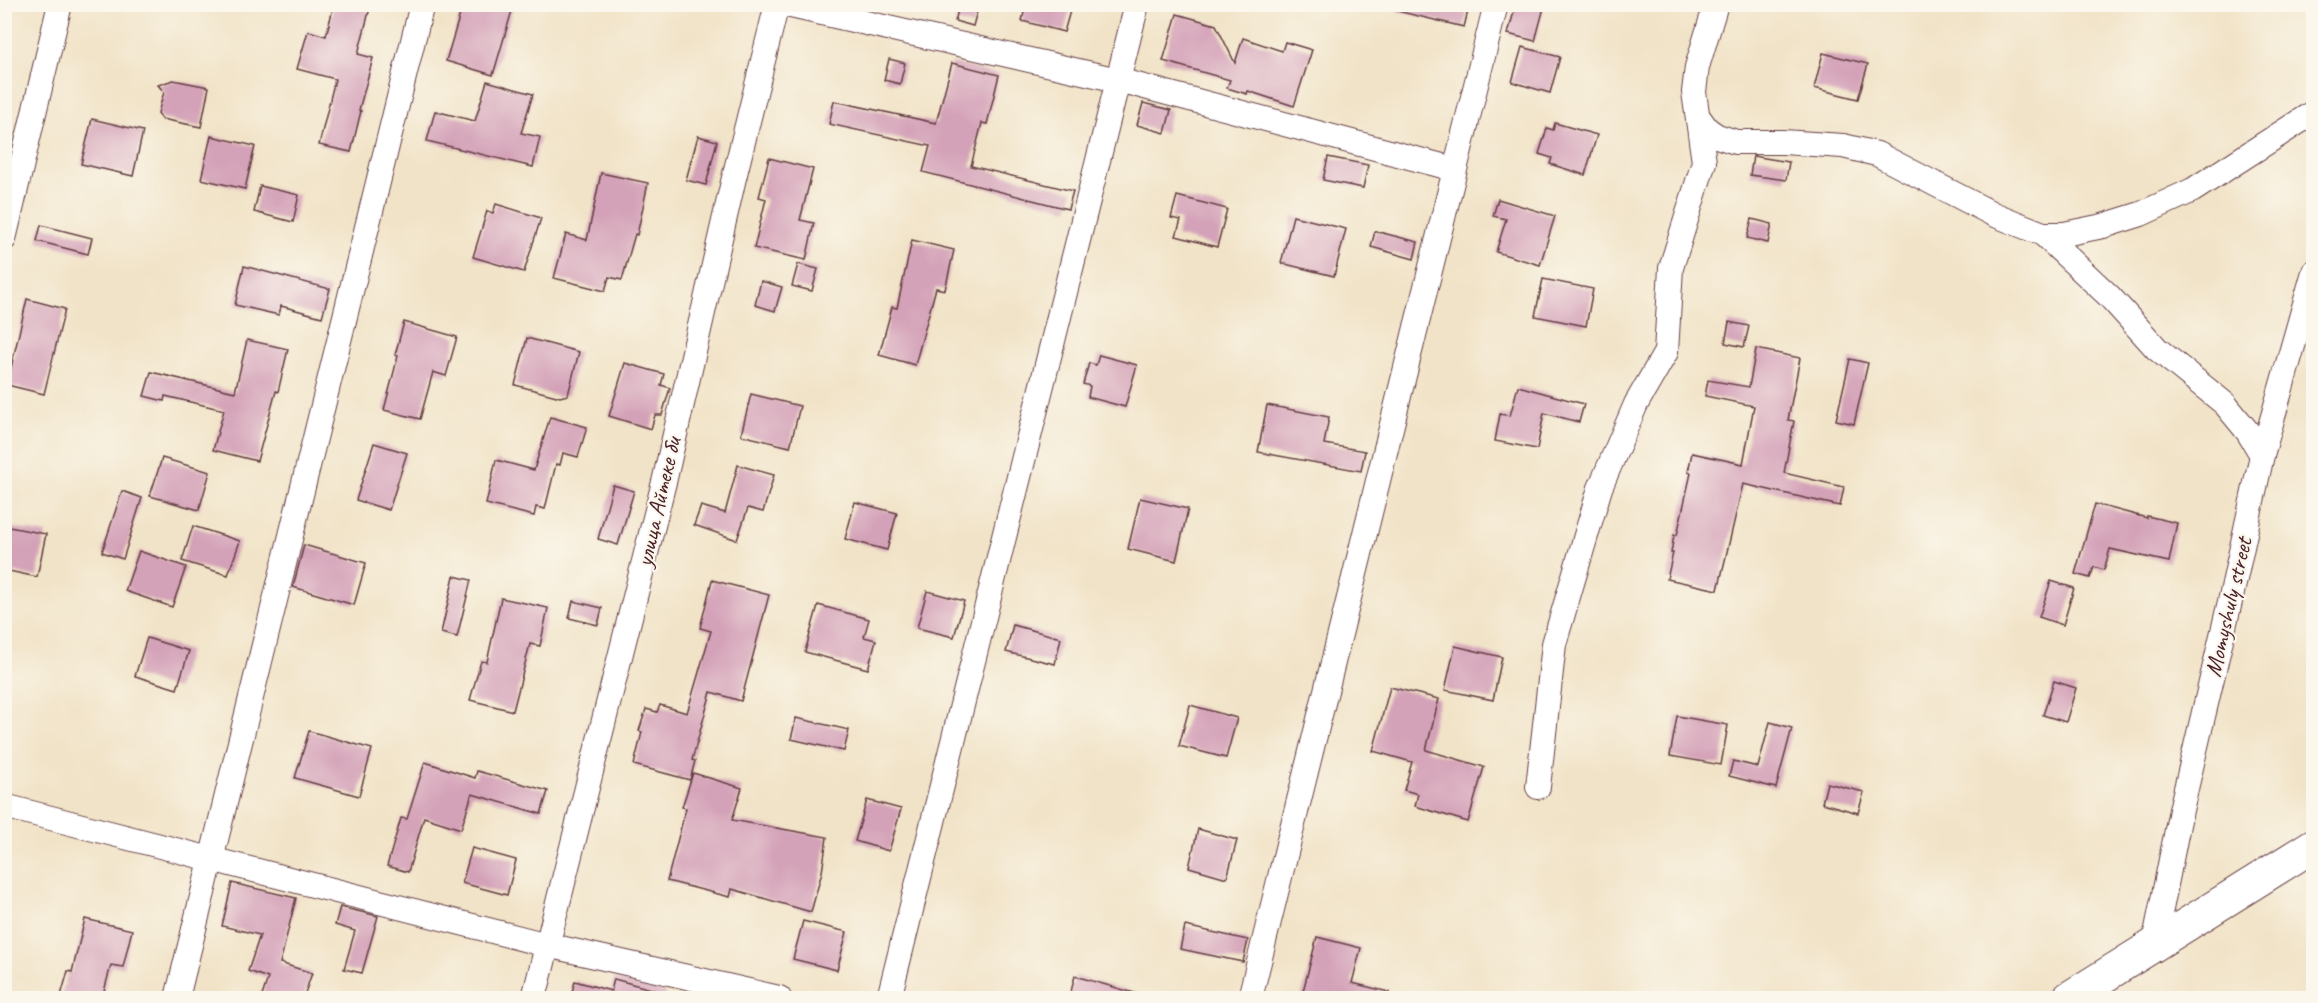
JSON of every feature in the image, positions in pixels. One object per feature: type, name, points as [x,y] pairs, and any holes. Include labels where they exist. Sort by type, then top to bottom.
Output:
[{"type":"main road","points":[[2069,999],[2313,845]]},
{"type":"street","points":[[4,240],[60,4]]},
{"type":"street","points":[[177,999],[422,4]]},
{"type":"street","name":"улица Айтеке би","points":[[534,999],[662,489],[730,193],[777,4]]},
{"type":"street","points":[[782,4],[1118,80],[1454,169]]},
{"type":"street","points":[[889,999],[1137,4]]},
{"type":"street","points":[[1250,999],[1496,4]]},
{"type":"street","points":[[1538,787],[1554,644],[1600,488],[1636,404],[1666,352],[1671,268],[1704,162],[1694,92],[1697,67],[1716,4]]},
{"type":"street","points":[[2043,234],[2064,234],[2103,226],[2141,214],[2193,190],[2313,112]]},
{"type":"street","points":[[1699,118],[1707,129],[1717,136],[1736,142],[1843,146],[1876,154],[1993,214],[2043,234],[2110,297],[2157,349],[2225,404],[2248,432],[2262,455]]},
{"type":"street","points":[[1704,162],[1736,142]]},
{"type":"street","name":"Momyshuly street","points":[[2154,944],[2181,810],[2262,455],[2313,272]]},
{"type":"street","points":[[4,806],[547,945],[779,999]]},
{"type":"building","points":[[334,4],[371,4],[358,54],[373,58],[351,152],[319,145],[335,79],[297,69],[308,31],[326,36]]},
{"type":"building","points":[[463,4],[514,4],[493,75],[446,61]]},
{"type":"building","points":[[960,4],[979,4],[973,26],[955,21]]},
{"type":"building","points":[[1026,4],[1072,4],[1064,32],[1022,21]]},
{"type":"building","points":[[1398,4],[1444,4],[1468,11],[1464,27],[1397,11]]},
{"type":"building","points":[[1516,4],[1545,4],[1535,41],[1508,34]]},
{"type":"building","points":[[1177,14],[1216,25],[1235,63],[1243,38],[1282,51],[1285,42],[1312,50],[1294,106],[1248,91],[1247,94],[1227,88],[1230,80],[1163,61]]},
{"type":"building","points":[[1522,47],[1560,57],[1550,93],[1512,82]]},
{"type":"building","points":[[1823,53],[1868,64],[1858,99],[1814,88]]},
{"type":"building","points":[[889,59],[905,63],[900,84],[884,80]]},
{"type":"building","points":[[952,63],[999,75],[987,124],[982,123],[971,166],[1073,191],[1068,209],[923,172],[930,146],[829,124],[834,101],[936,123]]},
{"type":"building","points":[[173,80],[209,87],[201,127],[162,119],[158,113],[164,92],[158,85]]},
{"type":"building","points":[[487,81],[533,94],[521,133],[540,137],[533,167],[427,141],[435,111],[475,121]]},
{"type":"building","points":[[1143,103],[1171,110],[1165,133],[1137,125]]},
{"type":"building","points":[[92,119],[143,131],[133,176],[81,164]]},
{"type":"building","points":[[1555,123],[1597,135],[1585,175],[1550,164],[1552,158],[1539,154],[1547,128],[1553,130]]},
{"type":"building","points":[[211,136],[255,146],[245,189],[201,179]]},
{"type":"building","points":[[698,136],[717,141],[706,185],[686,180]]},
{"type":"building","points":[[1753,156],[1789,162],[1786,180],[1750,175]]},
{"type":"building","points":[[1328,157],[1368,165],[1363,188],[1323,180]]},
{"type":"building","points":[[769,158],[813,169],[800,220],[814,223],[806,260],[754,248],[766,199],[759,197]]},
{"type":"building","points":[[601,173],[648,183],[637,235],[635,234],[622,280],[609,277],[605,291],[554,278],[566,234],[587,240]]},
{"type":"building","points":[[260,186],[299,195],[293,222],[254,212]]},
{"type":"building","points":[[1177,196],[1227,209],[1217,247],[1176,236],[1181,220],[1171,218]]},
{"type":"building","points":[[1498,199],[1555,216],[1540,265],[1496,252],[1506,219],[1493,216]]},
{"type":"building","points":[[496,204],[541,218],[524,272],[473,257],[487,211],[493,213]]},
{"type":"building","points":[[1293,216],[1346,229],[1334,276],[1281,263]]},
{"type":"building","points":[[1752,219],[1772,224],[1768,243],[1747,238]]},
{"type":"building","points":[[41,225],[92,238],[88,254],[37,241]]},
{"type":"building","points":[[1375,231],[1418,242],[1414,259],[1371,247]]},
{"type":"building","points":[[912,240],[954,250],[945,290],[936,288],[915,365],[879,355],[892,307],[897,308]]},
{"type":"building","points":[[798,264],[818,269],[812,291],[792,286]]},
{"type":"building","points":[[244,266],[330,289],[322,317],[281,306],[279,315],[235,305]]},
{"type":"building","points":[[1543,279],[1593,289],[1586,326],[1535,316]]},
{"type":"building","points":[[761,281],[782,287],[775,311],[755,305]]},
{"type":"building","points":[[27,299],[65,309],[44,394],[7,385]]},
{"type":"building","points":[[404,322],[457,337],[446,376],[433,372],[420,419],[384,410]]},
{"type":"building","points":[[1729,322],[1749,326],[1744,347],[1725,343]]},
{"type":"building","points":[[527,338],[579,352],[568,395],[560,397],[515,385]]},
{"type":"building","points":[[247,340],[288,349],[278,392],[276,391],[257,461],[213,450],[224,410],[165,396],[164,401],[144,396],[151,372],[235,392]]},
{"type":"building","points":[[1756,349],[1800,358],[1788,420],[1794,421],[1784,473],[1844,487],[1840,506],[1743,484],[1718,590],[1667,579],[1673,553],[1671,553],[1674,535],[1677,535],[1691,473],[1688,472],[1692,453],[1743,464],[1754,406],[1705,396],[1708,380],[1749,387]]},
{"type":"building","points":[[1099,355],[1137,365],[1125,407],[1088,397],[1090,386],[1083,384],[1089,363],[1096,365]]},
{"type":"building","points":[[1850,359],[1868,363],[1854,424],[1836,420]]},
{"type":"building","points":[[625,363],[664,374],[661,385],[670,388],[662,415],[655,415],[651,429],[609,416]]},
{"type":"building","points":[[1518,386],[1584,404],[1579,422],[1544,413],[1537,449],[1495,441],[1500,414],[1510,416]]},
{"type":"building","points":[[751,394],[800,406],[790,447],[741,435]]},
{"type":"building","points":[[1267,405],[1329,417],[1324,444],[1365,451],[1361,471],[1258,452]]},
{"type":"building","points":[[550,417],[587,427],[578,457],[563,453],[560,465],[556,464],[545,509],[536,507],[534,516],[486,504],[496,460],[534,470]]},
{"type":"building","points":[[374,443],[407,453],[389,510],[356,500]]},
{"type":"building","points":[[162,458],[210,472],[199,510],[150,496]]},
{"type":"building","points":[[738,465],[774,475],[763,512],[748,508],[737,540],[694,525],[701,506],[725,513]]},
{"type":"building","points":[[613,485],[634,491],[618,545],[598,539]]},
{"type":"building","points":[[122,491],[142,498],[123,559],[102,552]]},
{"type":"building","points":[[1140,498],[1188,509],[1176,561],[1128,549]]},
{"type":"building","points":[[855,502],[897,513],[887,550],[845,539]]},
{"type":"building","points":[[2095,504],[2147,518],[2147,516],[2177,523],[2169,562],[2110,549],[2104,570],[2094,567],[2090,578],[2075,574]]},
{"type":"building","points":[[4,526],[46,534],[37,577],[4,570]]},
{"type":"building","points":[[193,526],[240,541],[228,575],[182,561]]},
{"type":"building","points":[[304,545],[366,563],[354,605],[293,587]]},
{"type":"building","points":[[139,551],[186,567],[172,607],[125,591]]},
{"type":"building","points":[[454,576],[471,580],[457,637],[441,633]]},
{"type":"building","points":[[712,580],[769,595],[741,701],[711,692],[692,760],[695,761],[690,780],[634,765],[642,732],[639,731],[646,709],[657,712],[660,705],[687,713],[711,631],[700,628]]},
{"type":"building","points":[[2051,581],[2074,588],[2063,625],[2039,617]]},
{"type":"building","points":[[927,591],[964,601],[954,637],[917,628]]},
{"type":"building","points":[[501,598],[548,608],[540,646],[530,644],[513,711],[470,700],[481,661],[487,662]]},
{"type":"building","points":[[573,601],[602,608],[598,625],[569,618]]},
{"type":"building","points":[[818,605],[869,619],[864,637],[876,640],[868,669],[805,652]]},
{"type":"building","points":[[1013,625],[1061,638],[1055,664],[1006,652]]},
{"type":"building","points":[[147,638],[189,651],[177,689],[135,676]]},
{"type":"building","points":[[1455,646],[1502,657],[1493,700],[1445,690]]},
{"type":"building","points":[[2054,681],[2076,688],[2066,722],[2043,715]]},
{"type":"building","points":[[1390,687],[1439,699],[1426,750],[1484,767],[1468,822],[1415,806],[1418,794],[1404,790],[1412,762],[1373,751]]},
{"type":"building","points":[[1190,705],[1237,718],[1226,758],[1179,746]]},
{"type":"building","points":[[1677,716],[1728,725],[1721,765],[1670,756]]},
{"type":"building","points":[[796,718],[849,730],[844,751],[791,739]]},
{"type":"building","points":[[1770,722],[1792,728],[1776,788],[1729,776],[1733,761],[1758,767]]},
{"type":"building","points":[[309,731],[372,749],[359,796],[295,778]]},
{"type":"building","points":[[425,762],[475,778],[477,771],[548,791],[541,814],[472,794],[461,829],[424,817],[408,872],[387,866],[401,818],[407,819]]},
{"type":"building","points":[[693,773],[742,788],[732,820],[827,837],[822,872],[811,912],[732,889],[730,897],[667,881],[686,808],[682,807]]},
{"type":"building","points":[[1827,783],[1864,792],[1858,813],[1822,803]]},
{"type":"building","points":[[867,800],[901,809],[889,851],[855,841]]},
{"type":"building","points":[[1198,829],[1237,840],[1227,878],[1189,867]]},
{"type":"building","points":[[472,848],[516,860],[507,895],[462,883]]},
{"type":"building","points":[[232,883],[296,898],[280,963],[312,973],[303,999],[261,999],[268,978],[248,971],[260,935],[222,926]]},
{"type":"building","points":[[340,907],[378,916],[362,973],[344,969],[355,931],[335,925]]},
{"type":"building","points":[[85,919],[132,930],[123,967],[111,965],[102,999],[60,999],[68,971],[72,972]]},
{"type":"building","points":[[803,921],[847,932],[837,970],[793,959]]},
{"type":"building","points":[[1185,926],[1248,940],[1243,962],[1180,949]]},
{"type":"building","points":[[1317,937],[1361,948],[1352,983],[1389,992],[1388,999],[1301,999]]},
{"type":"building","points":[[1075,976],[1138,994],[1138,999],[1069,999]]},
{"type":"building","points":[[614,979],[666,993],[665,999],[570,999],[575,981],[611,991]]}]
